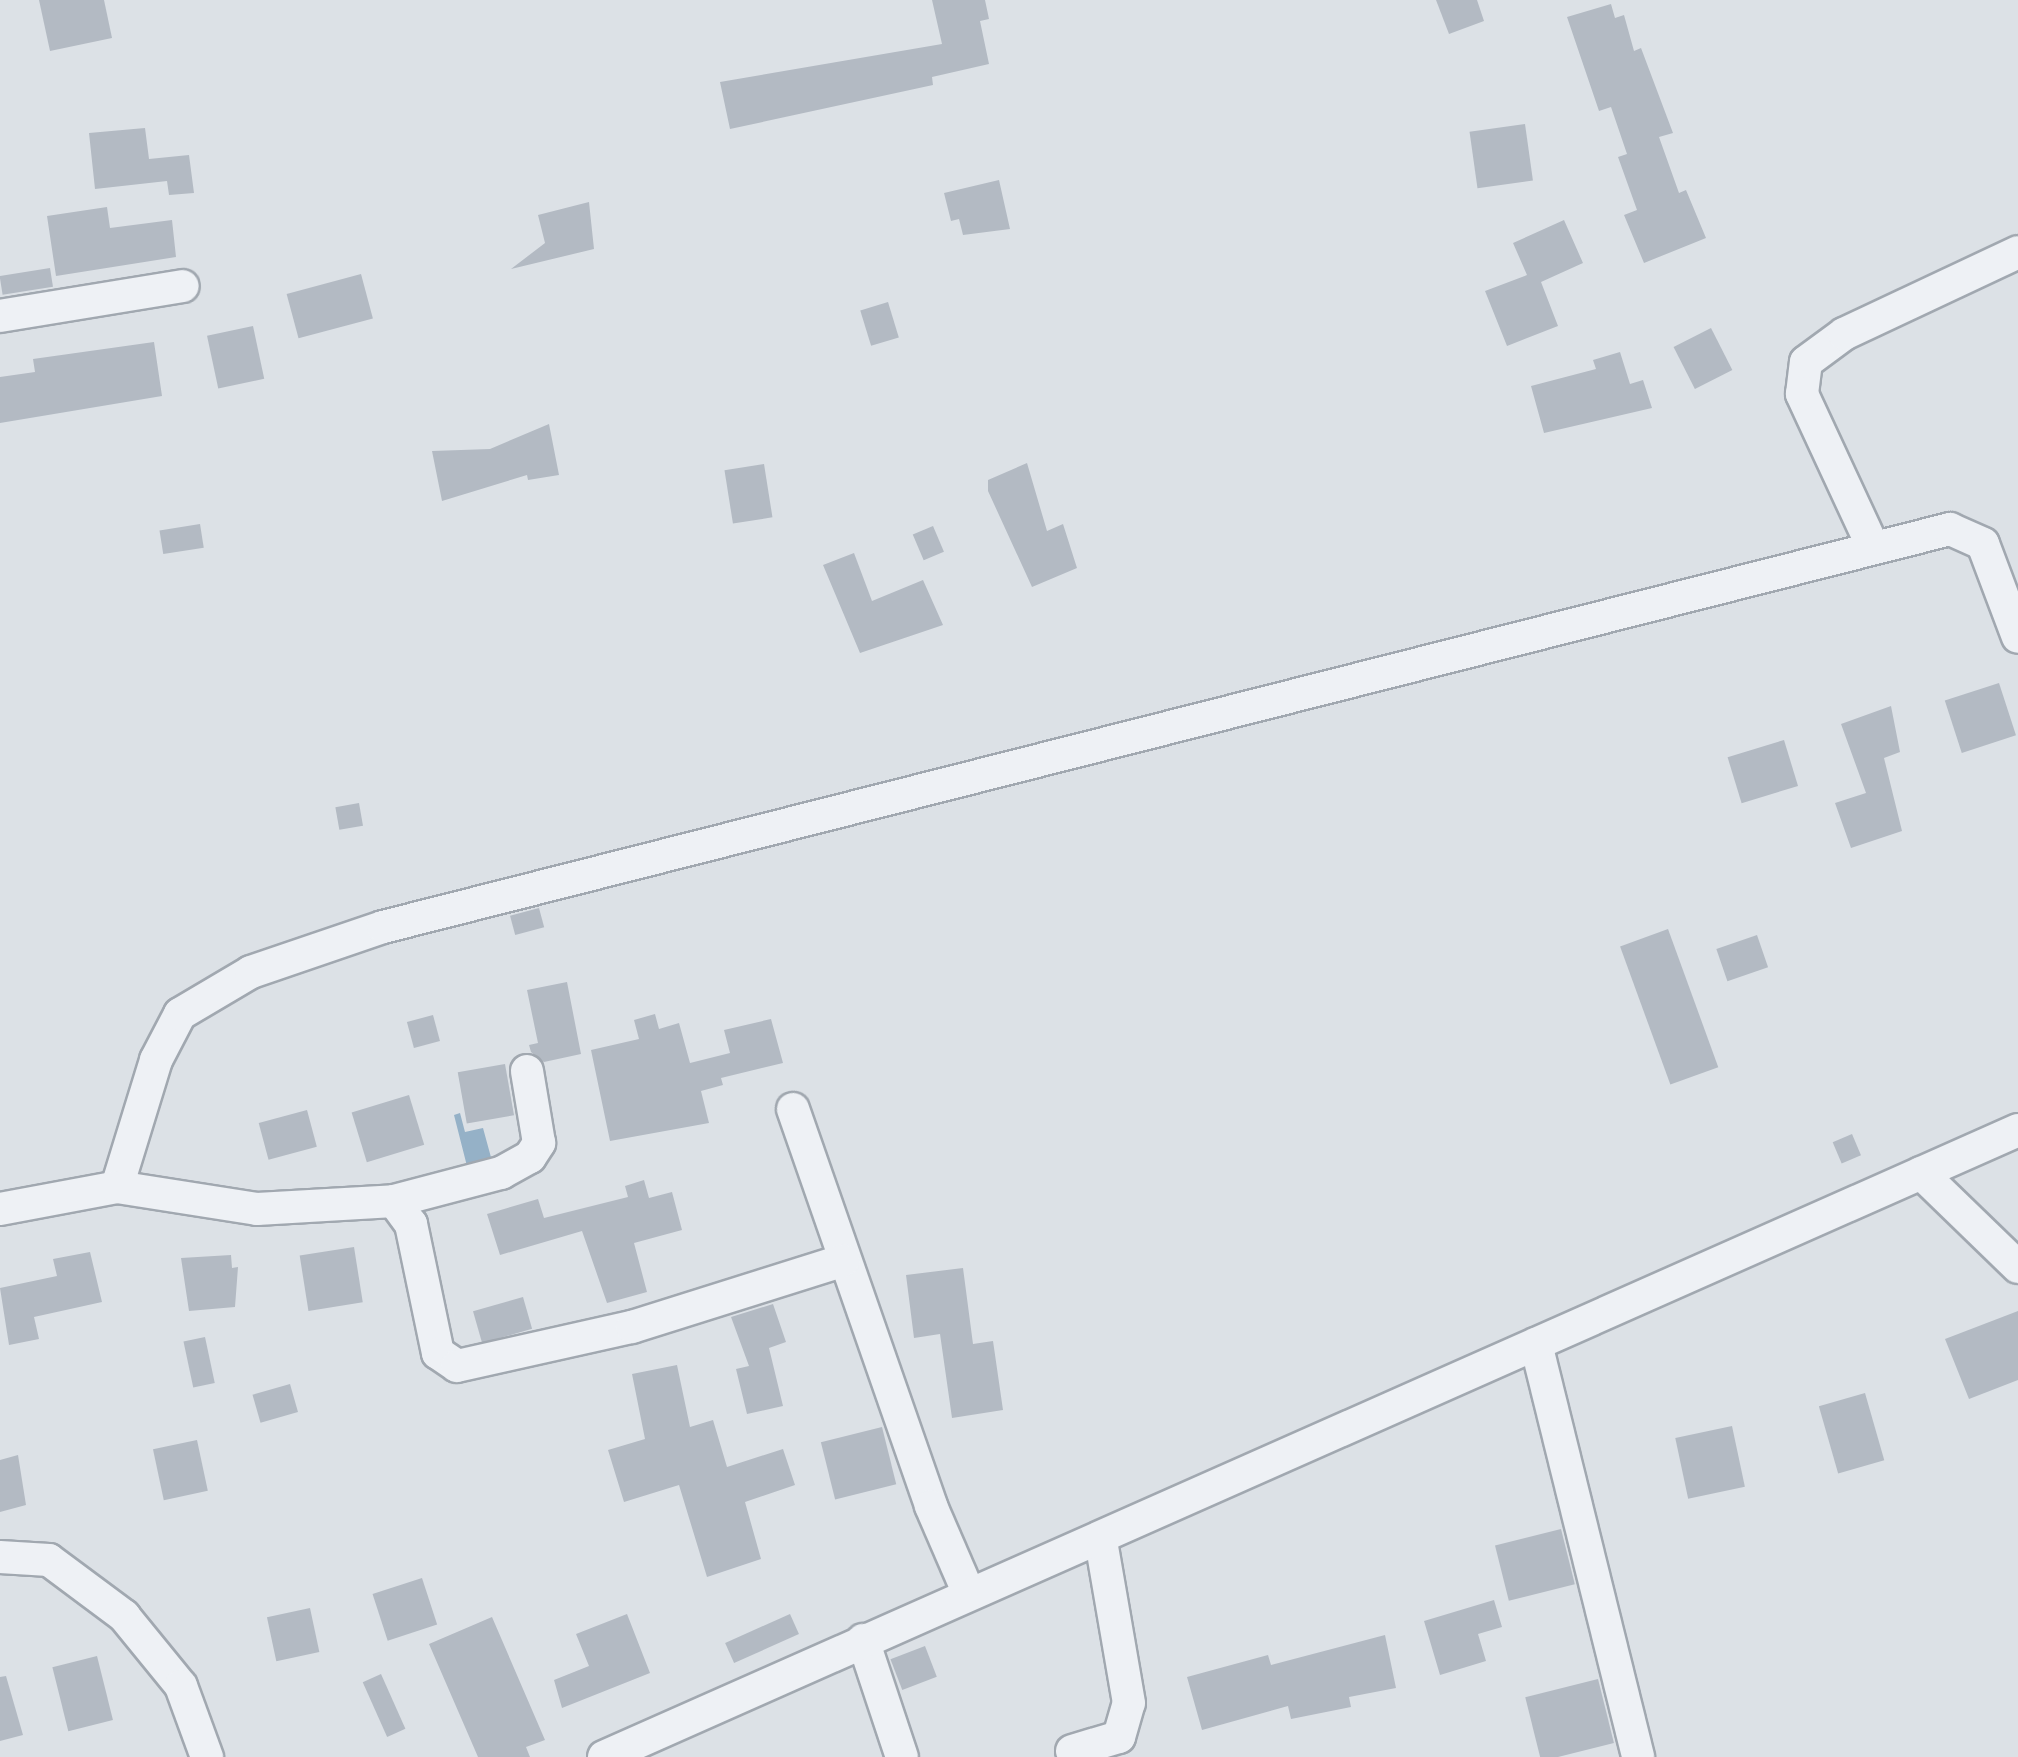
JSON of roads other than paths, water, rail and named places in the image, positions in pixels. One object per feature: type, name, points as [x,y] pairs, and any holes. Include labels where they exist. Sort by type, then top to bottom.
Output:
[{"type":"street","points":[[1873,547],[1802,394],[1806,362],[1844,334],[2018,252]]},
{"type":"street","points":[[0,316],[183,286]]},
{"type":"street","points":[[117,1187],[156,1060],[180,1014],[251,972],[329,944],[1950,529],[1973,534],[1991,556],[2018,637]]},
{"type":"street","points":[[0,1209],[117,1187],[257,1210],[394,1200],[502,1173],[530,1156],[539,1142],[527,1071]]},
{"type":"street","points":[[793,1109],[931,1506],[970,1594]]},
{"type":"street","points":[[604,1757],[646,1748],[864,1640],[1101,1542],[2018,1130]]},
{"type":"street","points":[[1920,1174],[2018,1267]]},
{"type":"street","points":[[394,1200],[411,1224],[438,1353],[457,1366],[632,1326],[844,1260]]},
{"type":"street","points":[[1536,1344],[1638,1757]]},
{"type":"street","points":[[1072,1751],[1119,1737],[1129,1702],[1101,1542]]},
{"type":"street","points":[[0,1557],[49,1560],[124,1616],[181,1686],[207,1757]]},
{"type":"street","points":[[864,1640],[902,1757]]},
{"type":"water","points":[[460,1113],[465,1132],[483,1128],[495,1172],[470,1178],[454,1115]]}]
